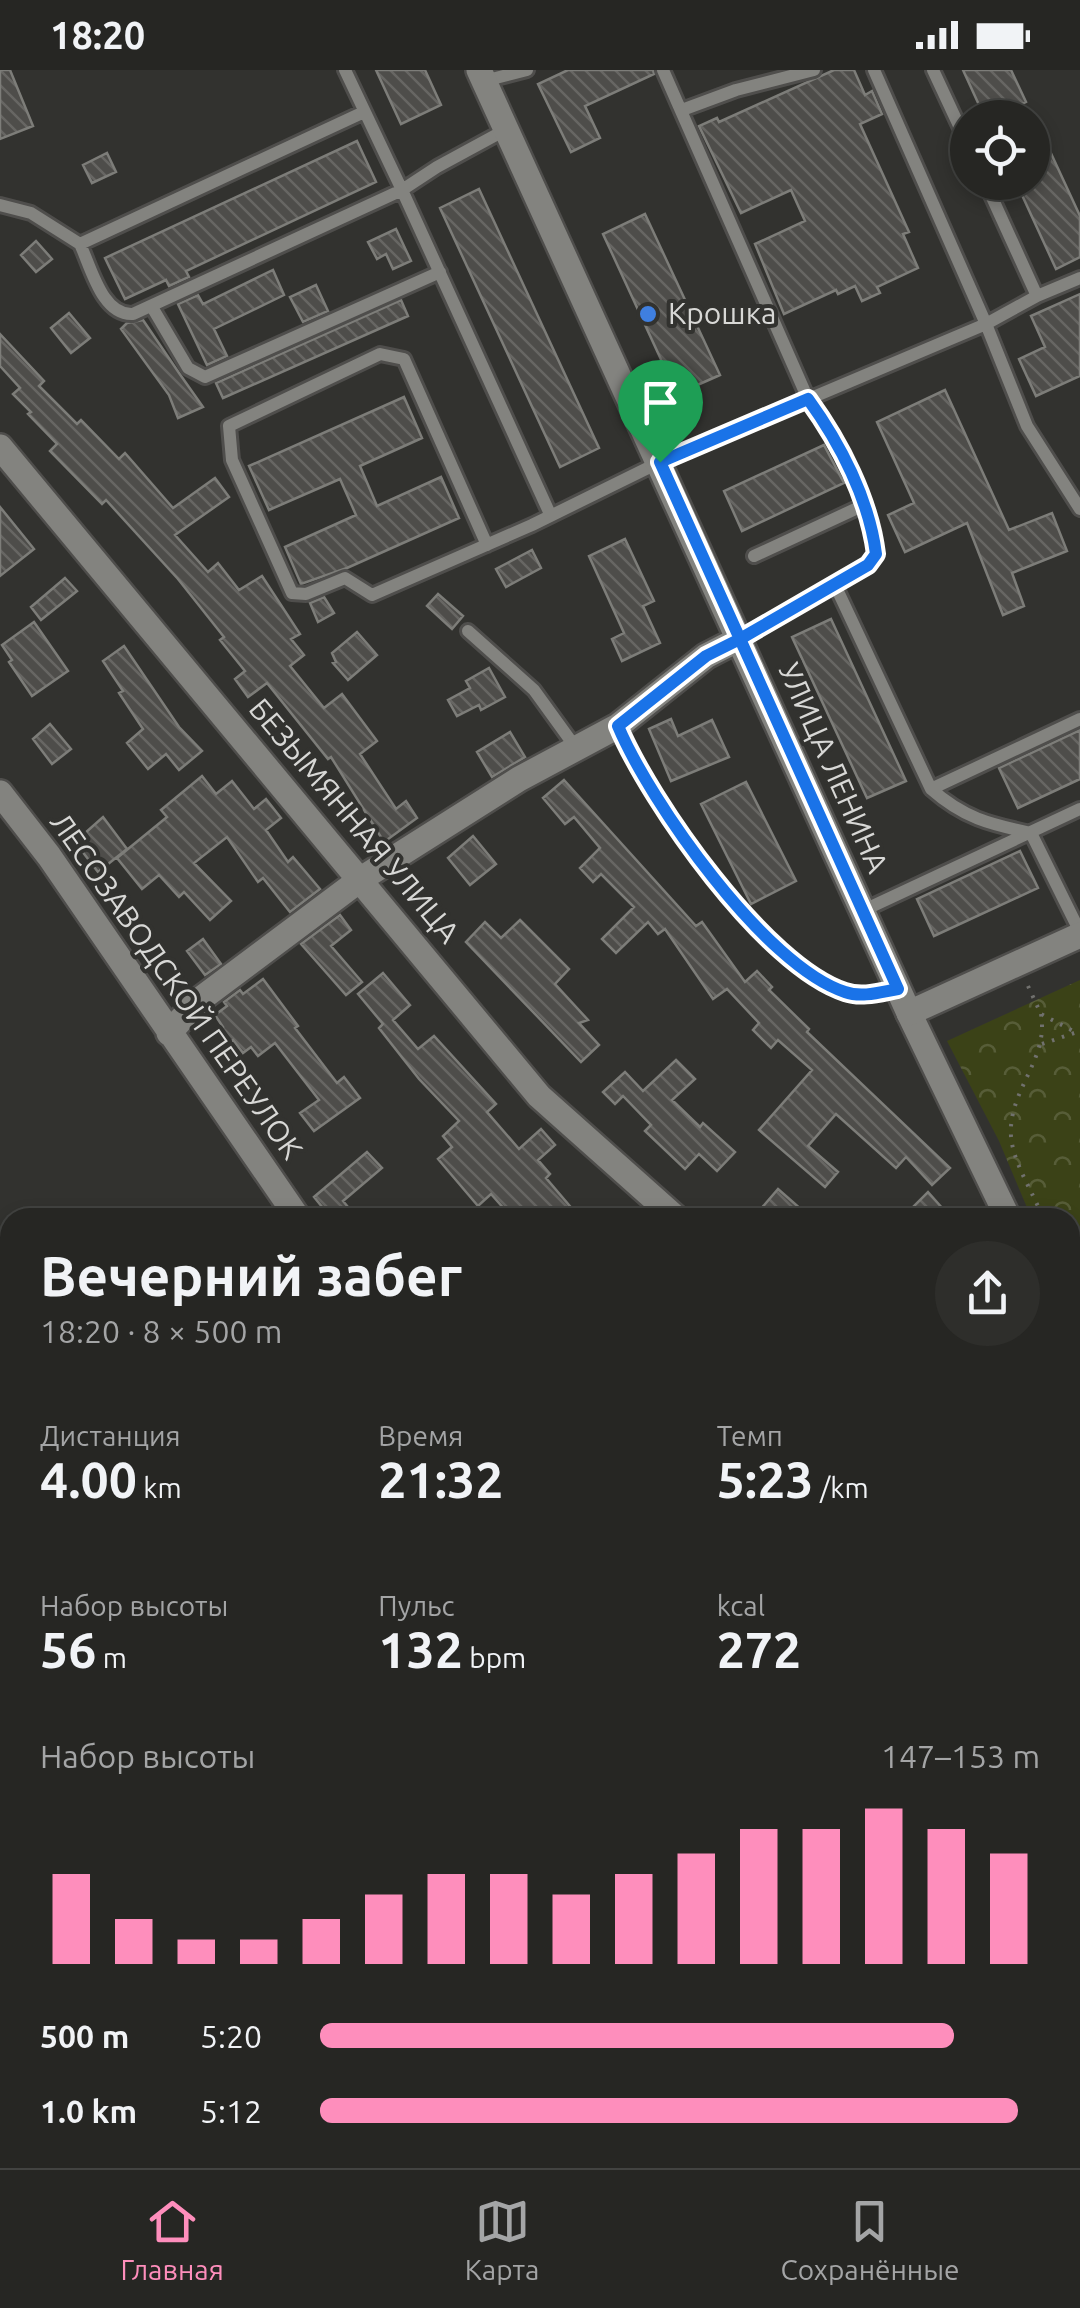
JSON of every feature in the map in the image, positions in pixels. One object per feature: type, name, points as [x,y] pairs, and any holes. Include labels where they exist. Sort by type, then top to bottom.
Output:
[{"type":"street","name":"УЛИЦА ЛЕНИНА","points":[[482,76],[862,911],[1003,1208]]},
{"type":"street","name":"БЕЗЫМЯННАЯ УЛИЦА","points":[[0,448],[539,1096],[665,1208]]},
{"type":"street","points":[[169,1033],[198,1001],[361,879],[519,779],[618,726],[706,656],[740,639]]},
{"type":"street","name":"ЛЕСОЗАВОДСКОЙ ПЕРЕУЛОК","points":[[0,793],[50,856],[291,1208]]},
{"type":"street","points":[[909,1013],[1080,934]]},
{"type":"lane","points":[[345,70],[550,514]]},
{"type":"lane","points":[[482,76],[527,70]]},
{"type":"lane","points":[[663,70],[808,399],[828,426],[864,505],[876,554],[868,565],[740,639]]},
{"type":"lane","points":[[682,110],[736,90],[814,70]]},
{"type":"lane","points":[[874,70],[1027,426],[1080,509]]},
{"type":"lane","points":[[933,70],[950,106]]},
{"type":"lane","points":[[80,244],[364,112]]},
{"type":"lane","points":[[0,205],[31,213],[80,244],[109,306],[133,314],[402,190],[507,129]]},
{"type":"lane","points":[[993,200],[1037,296]]},
{"type":"lane","points":[[152,307],[188,368],[205,377],[440,272]]},
{"type":"lane","points":[[487,544],[404,360],[380,354],[229,426],[232,460],[292,593],[306,594],[345,578],[372,594],[487,544],[660,462],[986,324],[1080,278]]},
{"type":"lane","points":[[754,556],[864,505]]},
{"type":"lane","points":[[836,585],[930,789],[956,810],[990,824],[1031,832]]},
{"type":"lane","points":[[468,631],[534,690],[576,748]]},
{"type":"lane","points":[[930,789],[1080,719]]},
{"type":"lane","points":[[618,726],[627,748],[696,853],[767,940],[844,992],[858,995],[898,989]]},
{"type":"lane","points":[[862,911],[1080,808]]},
{"type":"lane","points":[[1031,832],[1080,934]]},
{"type":"path","points":[[1018,964],[1041,1014],[1042,1044],[1020,1090],[1011,1137],[1038,1208]]},
{"type":"path","points":[[1041,1014],[1077,1031]]},
{"type":"path","points":[[1042,1044],[1077,1031]]},
{"type":"green space","points":[[1080,980],[1080,1208],[1027,1208],[999,1141],[947,1041]]},
{"type":"building","points":[[0,70],[10,70],[33,126],[0,139]]},
{"type":"building","points":[[376,70],[425,70],[441,105],[401,124]]},
{"type":"building","points":[[568,70],[653,70],[654,74],[585,106],[600,138],[571,152],[538,84]]},
{"type":"building","points":[[834,70],[854,70],[865,95],[872,91],[882,114],[860,124],[909,232],[903,234],[918,268],[877,287],[880,293],[862,301],[855,286],[838,294],[836,290],[784,314],[755,244],[805,221],[791,190],[741,213],[699,126],[717,118],[719,122]]},
{"type":"building","points":[[963,70],[1011,70],[1025,100],[977,100]]},
{"type":"building","points":[[357,141],[376,182],[186,271],[189,277],[169,286],[166,280],[125,299],[105,258]]},
{"type":"building","points":[[1050,151],[1080,216],[1080,257],[1056,269],[1024,200],[1050,200]]},
{"type":"building","points":[[107,153],[116,172],[92,183],[83,165]]},
{"type":"building","points":[[479,189],[599,448],[560,467],[440,208]]},
{"type":"building","points":[[645,214],[720,375],[677,394],[603,234]]},
{"type":"building","points":[[396,229],[411,261],[393,269],[386,254],[377,259],[368,242]]},
{"type":"building","points":[[36,241],[52,259],[36,272],[21,255]]},
{"type":"building","points":[[273,270],[284,295],[214,329],[227,356],[207,365],[178,304],[198,295],[203,304]]},
{"type":"building","points":[[316,285],[328,311],[303,322],[290,297]]},
{"type":"building","points":[[1080,294],[1080,376],[1036,396],[1019,359],[1045,347],[1031,316]]},
{"type":"building","points":[[401,300],[408,316],[223,398],[216,383]]},
{"type":"building","points":[[69,313],[90,338],[71,353],[51,328]]},
{"type":"building","points":[[143,320],[203,407],[178,418],[169,395],[121,329],[127,323]]},
{"type":"building","points":[[0,334],[44,381],[39,386],[77,424],[81,420],[119,459],[125,453],[173,508],[215,478],[229,497],[175,535],[208,572],[218,563],[239,590],[262,576],[300,634],[291,639],[304,655],[290,666],[324,708],[342,694],[377,741],[360,754],[396,809],[406,801],[417,818],[384,842],[331,757],[328,759],[267,683],[248,697],[235,679],[245,671],[220,640],[224,637],[178,579],[106,500],[102,504],[50,451],[57,444],[13,394],[20,388],[0,366]]},
{"type":"building","points":[[945,390],[1009,530],[1052,513],[1067,551],[1012,573],[1024,606],[1003,615],[967,523],[905,552],[888,515],[914,503],[877,422]]},
{"type":"building","points":[[404,397],[422,438],[360,466],[377,506],[441,477],[459,518],[301,584],[285,547],[356,515],[340,479],[269,510],[249,466]]},
{"type":"building","points":[[824,445],[844,483],[742,531],[724,491]]},
{"type":"building","points":[[0,507],[34,549],[0,576]]},
{"type":"building","points":[[625,539],[654,601],[643,606],[660,643],[622,661],[612,639],[624,633],[589,556]]},
{"type":"building","points":[[532,550],[541,568],[506,587],[496,569]]},
{"type":"building","points":[[65,578],[77,591],[41,620],[31,607]]},
{"type":"building","points":[[438,594],[463,616],[452,629],[427,606]]},
{"type":"building","points":[[324,597],[334,613],[318,622],[310,603]]},
{"type":"building","points":[[831,619],[906,781],[867,798],[792,637]]},
{"type":"building","points":[[34,622],[68,671],[32,696],[2,645]]},
{"type":"building","points":[[357,632],[377,655],[348,680],[333,663],[336,662],[332,653]]},
{"type":"building","points":[[124,646],[179,727],[202,751],[179,770],[166,754],[148,769],[127,743],[143,729],[103,661]]},
{"type":"building","points":[[489,668],[505,697],[481,710],[479,705],[457,716],[448,700],[470,688],[466,681]]},
{"type":"building","points":[[671,719],[678,736],[712,720],[729,757],[671,781],[649,729]]},
{"type":"building","points":[[50,724],[71,749],[52,764],[33,739]]},
{"type":"building","points":[[1080,730],[1080,779],[1018,808],[999,768]]},
{"type":"building","points":[[510,732],[525,757],[492,777],[477,752]]},
{"type":"building","points":[[202,776],[216,794],[232,781],[254,809],[266,799],[281,818],[266,830],[288,862],[293,857],[320,889],[290,912],[263,878],[258,882],[227,837],[194,863],[231,901],[210,920],[184,892],[179,897],[159,875],[142,889],[117,858],[167,817],[161,810]]},
{"type":"building","points":[[564,780],[696,926],[702,922],[745,982],[757,971],[772,987],[769,990],[809,1029],[807,1032],[950,1168],[932,1185],[906,1157],[896,1168],[836,1114],[808,1146],[838,1172],[825,1187],[759,1130],[812,1070],[778,1040],[771,1048],[753,1030],[759,1023],[727,989],[713,999],[665,929],[658,934],[648,922],[616,953],[602,939],[634,907],[601,874],[593,882],[580,868],[600,848],[574,817],[565,824],[543,798]]},
{"type":"building","points":[[746,782],[796,881],[751,904],[701,804]]},
{"type":"building","points":[[103,817],[127,849],[98,872],[75,842]]},
{"type":"building","points":[[473,836],[496,864],[470,885],[448,858]]},
{"type":"building","points":[[1020,851],[1038,888],[934,936],[917,899]]},
{"type":"building","points":[[340,915],[351,930],[331,946],[362,982],[346,995],[301,944]]},
{"type":"building","points":[[520,920],[569,969],[555,984],[588,1020],[579,1023],[599,1045],[581,1062],[466,942],[485,922],[501,938]]},
{"type":"building","points":[[203,939],[221,964],[205,975],[187,951]]},
{"type":"building","points":[[383,973],[410,1005],[393,1020],[418,1049],[434,1036],[496,1104],[487,1112],[519,1149],[541,1129],[555,1145],[538,1160],[550,1174],[546,1178],[572,1208],[503,1208],[491,1194],[478,1206],[438,1159],[452,1147],[443,1136],[459,1121],[419,1079],[358,994]]},
{"type":"building","points":[[263,979],[337,1083],[344,1077],[360,1098],[314,1131],[300,1113],[319,1100],[275,1043],[258,1056],[251,1047],[243,1053],[233,1040],[226,1045],[216,1032],[223,1027],[215,1015],[227,1006],[224,1002]]},
{"type":"building","points":[[676,1060],[695,1079],[672,1100],[735,1152],[717,1171],[699,1154],[685,1169],[645,1131],[651,1125],[623,1096],[615,1104],[603,1092],[625,1072],[643,1091]]},
{"type":"building","points":[[367,1152],[382,1168],[343,1201],[349,1208],[323,1208],[314,1197]]},
{"type":"building","points":[[778,1189],[800,1208],[762,1208]]},
{"type":"building","points":[[928,1192],[942,1208],[916,1208]]},
{"type":"place","name":"Крошка","points":[[648,314]]},
{"type":"route","points":[[660,462],[740,639],[706,656],[618,726],[627,748],[696,853],[767,940],[844,992],[858,995],[898,989],[740,639],[868,565],[876,554],[864,505],[828,426],[808,399],[660,462]]}]
